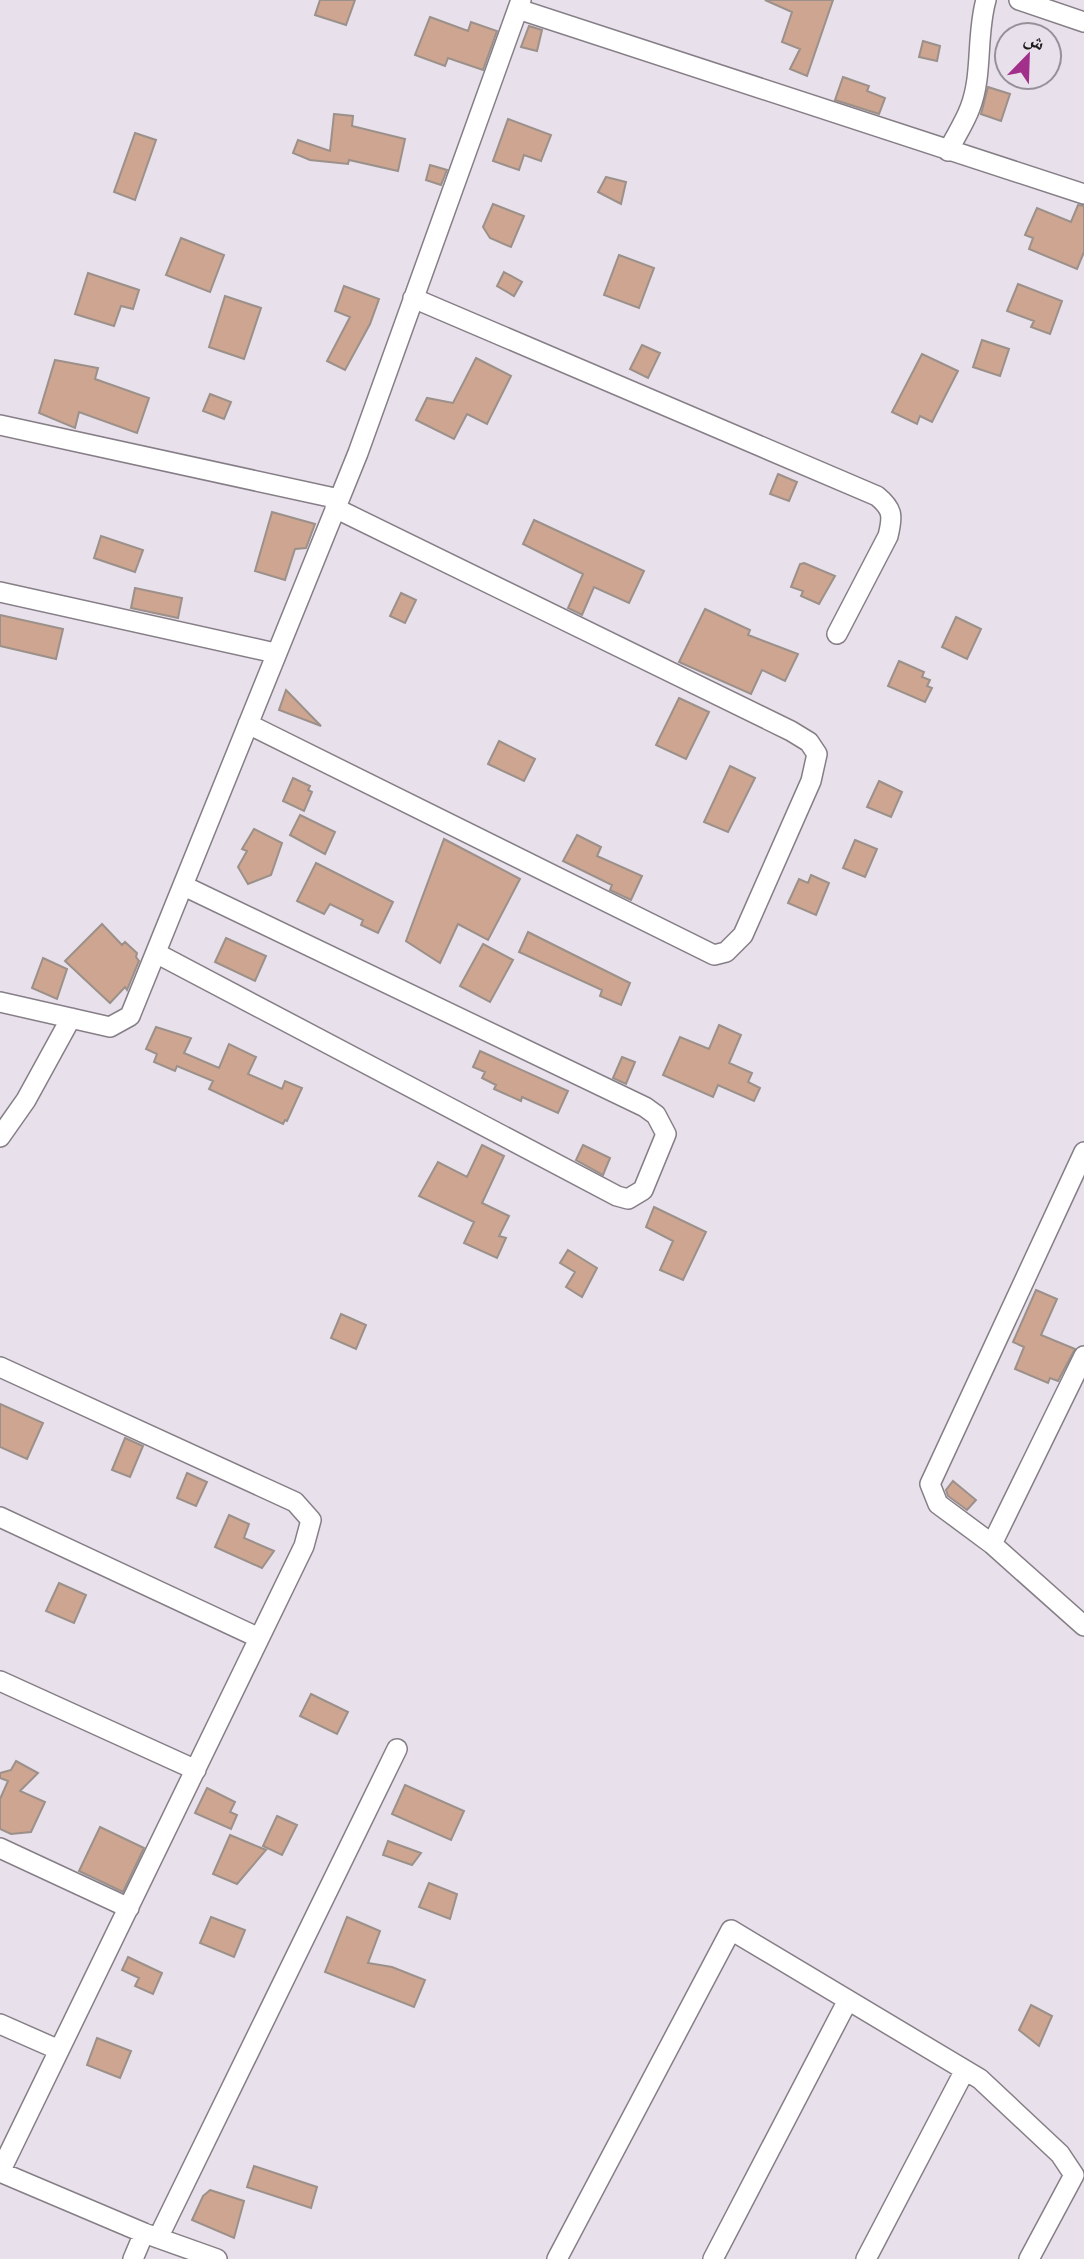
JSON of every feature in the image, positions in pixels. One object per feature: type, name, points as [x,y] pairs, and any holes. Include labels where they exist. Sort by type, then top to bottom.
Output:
[{"type":"street","points":[[948,151],[971,107],[978,65],[979,26],[985,0]]},
{"type":"street","points":[[1019,0],[1084,22]]},
{"type":"street","points":[[0,1002],[110,1027],[130,1016],[358,453],[520,4],[948,151],[1084,194]]},
{"type":"street","points":[[413,298],[877,496],[891,507],[893,518],[888,536],[838,634]]},
{"type":"street","points":[[0,425],[337,503],[791,731],[809,742],[817,754],[811,780],[743,935],[726,952],[714,954],[248,724]]},
{"type":"street","points":[[0,592],[275,653]]},
{"type":"street","points":[[156,953],[617,1196],[628,1199],[643,1190],[666,1133],[656,1115],[645,1107],[184,886]]},
{"type":"street","points":[[0,1137],[26,1100],[71,1018]]},
{"type":"street","points":[[1084,1152],[930,1484],[938,1504],[992,1544],[1084,1626]]},
{"type":"street","points":[[992,1544],[1084,1356]]},
{"type":"street","points":[[0,1367],[302,1505],[312,1520],[311,1531],[0,2172],[151,2236],[217,2259]]},
{"type":"street","points":[[0,1517],[259,1638]]},
{"type":"street","points":[[0,1681],[196,1770]]},
{"type":"street","points":[[133,2259],[151,2236],[397,1749]]},
{"type":"street","points":[[0,1848],[129,1908]]},
{"type":"street","points":[[557,2259],[731,1930],[980,2079],[1060,2154],[1074,2175],[1029,2259]]},
{"type":"street","points":[[713,2259],[848,2000]]},
{"type":"street","points":[[0,2024],[59,2050]]},
{"type":"street","points":[[866,2259],[965,2070]]},
{"type":"building","points":[[320,0],[355,0],[346,25],[315,15]]},
{"type":"building","points":[[765,0],[833,0],[807,76],[790,69],[800,49],[782,42],[792,12]]},
{"type":"building","points":[[430,17],[468,31],[471,22],[497,31],[483,70],[448,58],[445,66],[415,55]]},
{"type":"building","points":[[529,26],[542,30],[537,51],[521,47]]},
{"type":"building","points":[[923,41],[940,46],[937,61],[919,57]]},
{"type":"building","points":[[843,77],[869,86],[867,91],[885,98],[879,114],[835,100]]},
{"type":"building","points":[[988,87],[993,91],[1010,94],[1001,121],[981,114]]},
{"type":"building","points":[[334,114],[353,116],[352,126],[405,139],[398,171],[349,160],[348,164],[310,160],[293,153],[298,140],[330,151]]},
{"type":"building","points":[[508,119],[551,135],[541,161],[524,155],[519,170],[493,161]]},
{"type":"building","points":[[135,133],[156,140],[135,200],[114,192]]},
{"type":"building","points":[[430,165],[447,170],[441,185],[426,180]]},
{"type":"building","points":[[606,177],[626,182],[621,204],[598,192]]},
{"type":"building","points":[[493,204],[524,216],[511,247],[490,238],[483,227]]},
{"type":"building","points":[[1078,205],[1084,206],[1084,252],[1077,269],[1029,249],[1033,238],[1025,235],[1037,208],[1071,222]]},
{"type":"building","points":[[181,238],[224,255],[210,292],[166,275]]},
{"type":"building","points":[[619,255],[654,268],[639,308],[604,295]]},
{"type":"building","points":[[504,272],[522,282],[514,296],[497,286]]},
{"type":"building","points":[[88,273],[139,290],[133,309],[121,306],[114,326],[75,314]]},
{"type":"building","points":[[1018,284],[1062,301],[1050,334],[1031,327],[1034,321],[1007,311]]},
{"type":"building","points":[[344,286],[379,299],[370,324],[345,370],[327,361],[350,317],[335,311]]},
{"type":"building","points":[[225,296],[261,308],[244,359],[209,347]]},
{"type":"building","points":[[982,340],[1009,349],[1000,376],[973,367]]},
{"type":"building","points":[[642,345],[660,353],[648,378],[630,369]]},
{"type":"building","points":[[922,354],[958,371],[932,422],[920,416],[917,424],[892,412]]},
{"type":"building","points":[[476,358],[511,376],[487,424],[467,414],[454,439],[416,420],[427,398],[453,403]]},
{"type":"building","points":[[55,360],[98,368],[95,379],[149,398],[137,433],[79,412],[75,428],[39,413]]},
{"type":"building","points":[[210,394],[231,402],[224,419],[203,411]]},
{"type":"building","points":[[778,474],[797,482],[789,501],[770,494]]},
{"type":"building","points":[[272,512],[315,524],[306,548],[295,549],[285,580],[255,571]]},
{"type":"building","points":[[534,520],[644,571],[629,603],[594,587],[582,615],[568,608],[583,574],[523,544]]},
{"type":"building","points":[[101,536],[143,550],[135,572],[94,558]]},
{"type":"building","points":[[804,563],[835,576],[819,604],[801,596],[803,591],[791,587],[800,564]]},
{"type":"building","points":[[135,588],[182,598],[178,618],[131,608]]},
{"type":"building","points":[[401,593],[416,600],[405,623],[390,616]]},
{"type":"building","points":[[705,609],[750,630],[748,635],[798,654],[785,681],[762,670],[751,694],[679,662]]},
{"type":"building","points":[[0,615],[63,629],[56,659],[0,646]]},
{"type":"building","points":[[956,617],[981,629],[967,659],[942,647]]},
{"type":"building","points":[[899,661],[924,672],[922,677],[930,680],[927,686],[932,688],[925,702],[888,686]]},
{"type":"building","points":[[286,690],[321,726],[279,710]]},
{"type":"building","points":[[679,698],[709,712],[686,759],[656,745]]},
{"type":"building","points":[[499,741],[535,759],[524,781],[488,764]]},
{"type":"building","points":[[730,766],[755,778],[728,832],[704,822]]},
{"type":"building","points":[[293,778],[310,786],[308,790],[312,792],[304,811],[283,801]]},
{"type":"building","points":[[879,781],[902,792],[891,817],[867,807]]},
{"type":"building","points":[[300,815],[335,832],[325,854],[290,835]]},
{"type":"building","points":[[254,829],[282,843],[271,875],[248,884],[238,867],[247,851],[242,849]]},
{"type":"building","points":[[577,835],[601,847],[597,856],[642,876],[631,900],[610,890],[612,885],[563,861]]},
{"type":"building","points":[[444,839],[520,879],[488,940],[458,924],[440,963],[406,941]]},
{"type":"building","points":[[855,840],[877,849],[865,877],[843,868]]},
{"type":"building","points":[[316,863],[393,902],[378,933],[361,925],[363,920],[330,904],[324,914],[297,901]]},
{"type":"building","points":[[811,875],[829,883],[816,915],[788,903],[799,879],[808,883]]},
{"type":"building","points":[[102,924],[122,945],[125,942],[137,953],[139,961],[127,990],[125,987],[110,1003],[65,961]]},
{"type":"building","points":[[528,932],[630,983],[621,1005],[600,996],[602,990],[519,952]]},
{"type":"building","points":[[226,938],[266,956],[255,981],[215,962]]},
{"type":"building","points":[[483,944],[513,960],[490,1002],[460,986]]},
{"type":"building","points":[[43,958],[67,969],[57,999],[32,988]]},
{"type":"building","points":[[719,1025],[741,1035],[729,1063],[752,1073],[748,1082],[760,1088],[754,1101],[718,1085],[713,1097],[663,1075],[680,1037],[709,1049]]},
{"type":"building","points":[[156,1027],[191,1038],[184,1053],[219,1068],[229,1044],[256,1057],[248,1074],[282,1089],[285,1081],[302,1088],[287,1121],[283,1124],[209,1089],[213,1081],[177,1066],[175,1071],[154,1062],[157,1054],[146,1049]]},
{"type":"building","points":[[480,1051],[568,1091],[558,1113],[522,1097],[521,1101],[494,1089],[496,1085],[482,1078],[485,1072],[473,1067]]},
{"type":"building","points":[[622,1057],[635,1062],[626,1084],[613,1078]]},
{"type":"building","points":[[482,1145],[504,1156],[482,1203],[509,1216],[499,1236],[506,1238],[497,1258],[464,1243],[474,1222],[419,1196],[438,1162],[467,1177]]},
{"type":"building","points":[[583,1145],[610,1158],[603,1175],[576,1160]]},
{"type":"building","points":[[654,1207],[706,1232],[683,1280],[660,1270],[673,1241],[646,1227]]},
{"type":"building","points":[[568,1250],[597,1268],[582,1297],[566,1287],[575,1272],[560,1263]]},
{"type":"building","points":[[1036,1290],[1057,1299],[1041,1335],[1075,1349],[1058,1381],[1050,1378],[1048,1383],[1015,1369],[1024,1347],[1013,1342]]},
{"type":"building","points":[[341,1314],[366,1325],[356,1349],[331,1338]]},
{"type":"building","points":[[0,1404],[43,1423],[27,1459],[0,1447]]},
{"type":"building","points":[[125,1438],[143,1446],[130,1477],[112,1470]]},
{"type":"building","points":[[187,1473],[207,1482],[196,1506],[177,1498]]},
{"type":"building","points":[[953,1481],[976,1500],[967,1510],[948,1496],[946,1490]]},
{"type":"building","points":[[229,1515],[249,1524],[244,1538],[274,1551],[262,1568],[215,1547]]},
{"type":"building","points":[[59,1583],[86,1595],[74,1623],[46,1611]]},
{"type":"building","points":[[311,1694],[348,1712],[337,1734],[300,1716]]},
{"type":"building","points":[[16,1761],[38,1773],[20,1791],[45,1802],[31,1832],[11,1834],[0,1829],[0,1799],[8,1781],[0,1778],[0,1773],[11,1770]]},
{"type":"building","points":[[405,1785],[464,1811],[451,1840],[392,1814]]},
{"type":"building","points":[[207,1788],[235,1802],[230,1812],[237,1815],[231,1829],[195,1813]]},
{"type":"building","points":[[277,1816],[297,1825],[282,1855],[263,1846]]},
{"type":"building","points":[[100,1827],[144,1848],[123,1892],[79,1871]]},
{"type":"building","points":[[230,1835],[266,1850],[237,1884],[213,1874]]},
{"type":"building","points":[[388,1841],[421,1853],[412,1865],[383,1855]]},
{"type":"building","points":[[429,1883],[457,1894],[450,1919],[419,1907]]},
{"type":"building","points":[[211,1917],[245,1930],[234,1957],[200,1943]]},
{"type":"building","points":[[347,1917],[380,1931],[368,1963],[392,1967],[425,1980],[414,2007],[325,1972]]},
{"type":"building","points":[[128,1957],[162,1973],[153,1994],[135,1986],[139,1978],[122,1970]]},
{"type":"building","points":[[1031,2005],[1052,2016],[1039,2046],[1019,2030]]},
{"type":"building","points":[[97,2038],[131,2051],[120,2078],[87,2065]]},
{"type":"building","points":[[254,2166],[317,2187],[311,2208],[247,2187]]},
{"type":"building","points":[[210,2190],[244,2201],[234,2238],[192,2220],[203,2196]]}]
